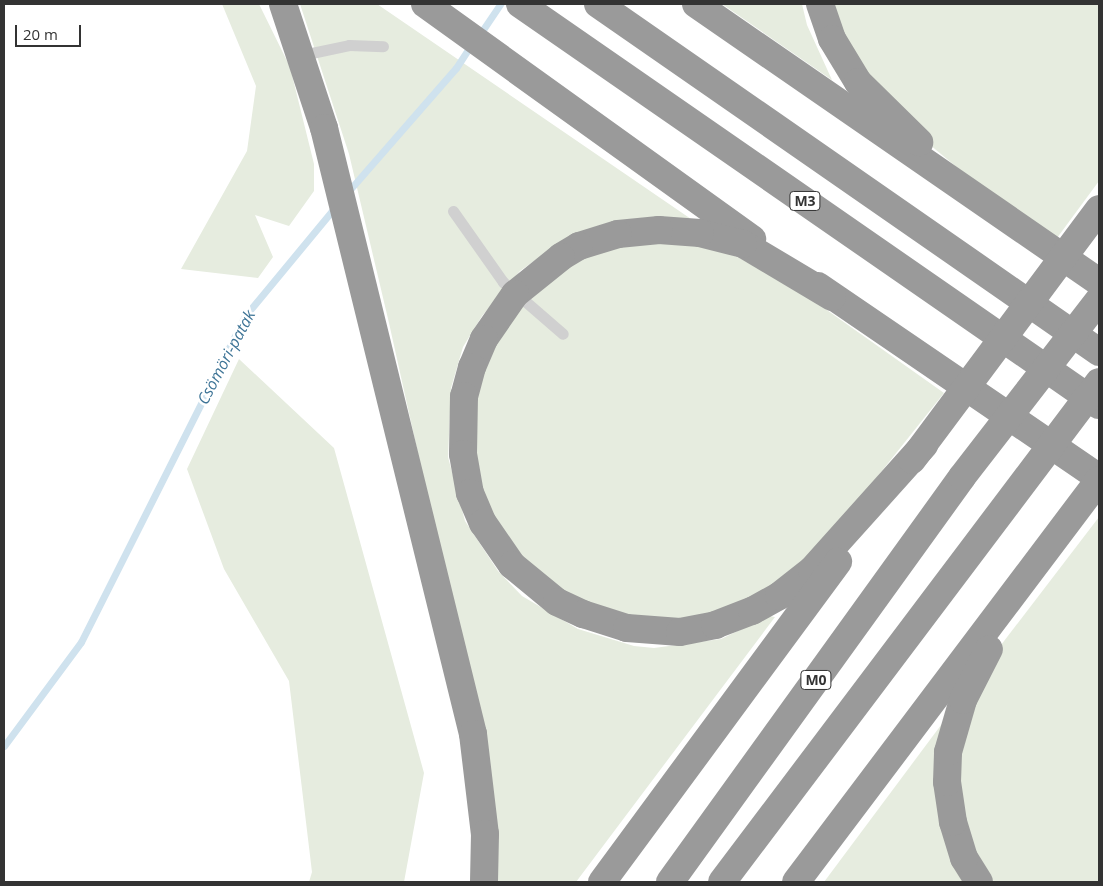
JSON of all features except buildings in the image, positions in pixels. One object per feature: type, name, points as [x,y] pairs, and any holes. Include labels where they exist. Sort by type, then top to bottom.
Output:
[{"type":"highway","points":[[283,4],[302,55],[335,175],[473,734],[485,834],[484,882]]},
{"type":"highway","points":[[425,4],[832,297],[1099,479],[1028,576],[796,882]]},
{"type":"highway","points":[[598,4],[1099,352]]},
{"type":"highway","points":[[696,4],[900,146],[994,207],[1099,282]]},
{"type":"highway","points":[[820,4],[832,39],[858,82],[904,129],[994,207]]},
{"type":"highway","name":"M3","points":[[531,11],[1099,404]]},
{"type":"highway","points":[[602,882],[1099,209]]},
{"type":"highway","points":[[832,297],[743,244],[700,233],[658,230],[618,234],[578,246],[543,269],[515,294],[484,339],[472,367],[461,426],[462,454],[470,493],[483,523],[512,565],[534,586],[574,610],[607,623],[650,632],[680,632],[716,625],[752,611],[779,596],[812,570],[924,445]]},
{"type":"highway","name":"M0","points":[[670,882],[962,478],[1099,300]]},
{"type":"highway","points":[[722,882],[1003,512],[1099,382]]},
{"type":"highway","points":[[979,882],[964,858],[953,822],[947,782],[948,752],[963,700],[1028,576]]},
{"type":"lane","points":[[302,55],[349,46],[383,46]]},
{"type":"lane","points":[[453,211],[515,294],[563,334]]},
{"type":"shaded area","points":[[222,4],[259,4],[290,67],[314,164],[314,191],[289,226],[255,215],[273,257],[258,278],[181,269],[247,151],[256,86]]},
{"type":"shaded area","points":[[300,4],[377,4],[691,219],[551,249],[520,271],[482,316],[463,347],[451,388],[448,457],[465,521],[498,571],[522,596],[578,629],[634,646],[654,648],[721,639],[769,616],[775,617],[576,882],[496,882],[421,467],[389,323],[349,154]]},
{"type":"shaded area","points":[[722,4],[802,4],[807,25],[832,80]]},
{"type":"shaded area","points":[[824,4],[1099,4],[1099,181],[1057,238],[959,169],[888,110]]},
{"type":"shaded area","points":[[672,240],[712,247],[755,264],[800,291],[944,393],[826,541],[749,604],[661,625],[557,595],[491,524],[467,422],[497,332],[560,267],[629,242]]},
{"type":"shaded area","points":[[239,359],[334,448],[424,773],[404,882],[309,882],[312,872],[289,681],[224,569],[187,469]]},
{"type":"shaded area","points":[[1099,517],[1099,882],[824,882],[988,662]]},
{"type":"waterway","name":"Csömöri-patak","points":[[478,37],[500,4]]},
{"type":"waterway","name":"Csömöri-patak","points":[[346,194],[456,68],[471,45]]},
{"type":"waterway","name":"Csömöri-patak","points":[[4,746],[81,642],[245,316],[336,206]]}]
